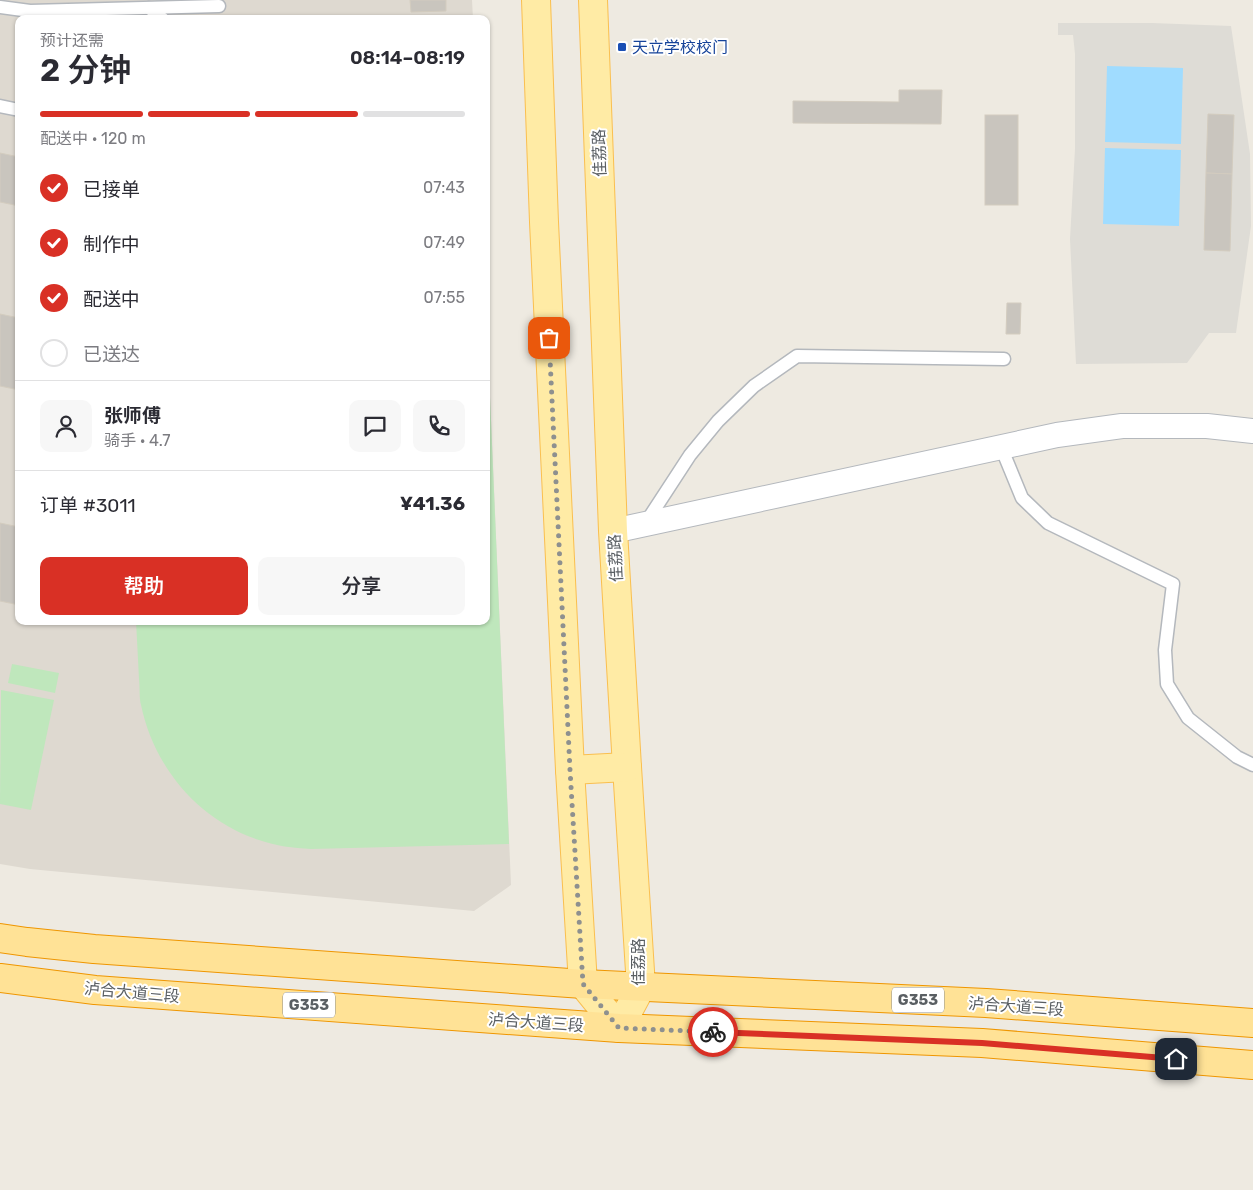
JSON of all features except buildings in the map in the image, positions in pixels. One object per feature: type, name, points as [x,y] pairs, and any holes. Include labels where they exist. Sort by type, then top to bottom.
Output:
[{"type":"highway","name":"泸合大道三段","points":[[0,938],[94,949],[583,984],[986,1003],[1253,1023]]},
{"type":"highway","points":[[395,1012],[398,971]]},
{"type":"highway","name":"泸合大道三段","points":[[0,978],[95,990],[619,1028],[982,1043],[1253,1065]]},
{"type":"highway","points":[[825,1037],[826,996]]},
{"type":"main road","points":[[536,0],[544,222],[570,770],[583,984],[619,1028]]},
{"type":"main road","name":"佳荔路","points":[[594,0],[613,531],[641,987],[619,1028]]},
{"type":"main road","points":[[570,770],[627,768]]},
{"type":"street","points":[[613,531],[1057,435],[1122,426],[1207,426],[1253,431]]},
{"type":"lane","points":[[0,7],[30,11],[149,8],[222,3]]},
{"type":"lane","points":[[212,15],[222,3]]},
{"type":"lane","points":[[149,8],[158,15]]},
{"type":"lane","points":[[0,106],[15,109]]},
{"type":"lane","points":[[645,524],[690,455],[718,421],[754,386],[797,356],[1004,359]]},
{"type":"lane","points":[[1001,447],[1022,498],[1048,524],[1172,584],[1165,650],[1167,684],[1188,718],[1237,757],[1253,766]]},
{"type":"shaded area","points":[[0,0],[472,0],[473,15],[15,15],[15,625],[490,625],[490,396],[511,885],[474,911],[30,869],[0,864]]},
{"type":"shaded area","points":[[1058,23],[1152,23],[1231,26],[1250,154],[1251,226],[1236,333],[1209,333],[1187,363],[1076,364],[1070,239],[1075,149],[1075,54],[1073,35],[1058,35]]},
{"type":"green space","points":[[490,397],[509,844],[311,849],[272,844],[259,840],[237,831],[217,819],[198,805],[182,788],[168,770],[156,749],[147,728],[140,702],[136,625],[490,625]]},
{"type":"green space","points":[[12,664],[59,673],[55,693],[8,683]]},
{"type":"green space","points":[[1,690],[54,700],[31,810],[0,804]]},
{"type":"water","points":[[1107,66],[1183,68],[1181,144],[1105,142]]},
{"type":"water","points":[[1105,148],[1181,150],[1179,226],[1103,224]]},
{"type":"way so far","points":[[549,338],[570,770],[583,984],[619,1028],[713,1032]]},
{"type":"place","name":"天立学校校门","points":[[622,47]]},
{"type":"route","points":[[713,1032],[982,1043],[1176,1059]]}]
